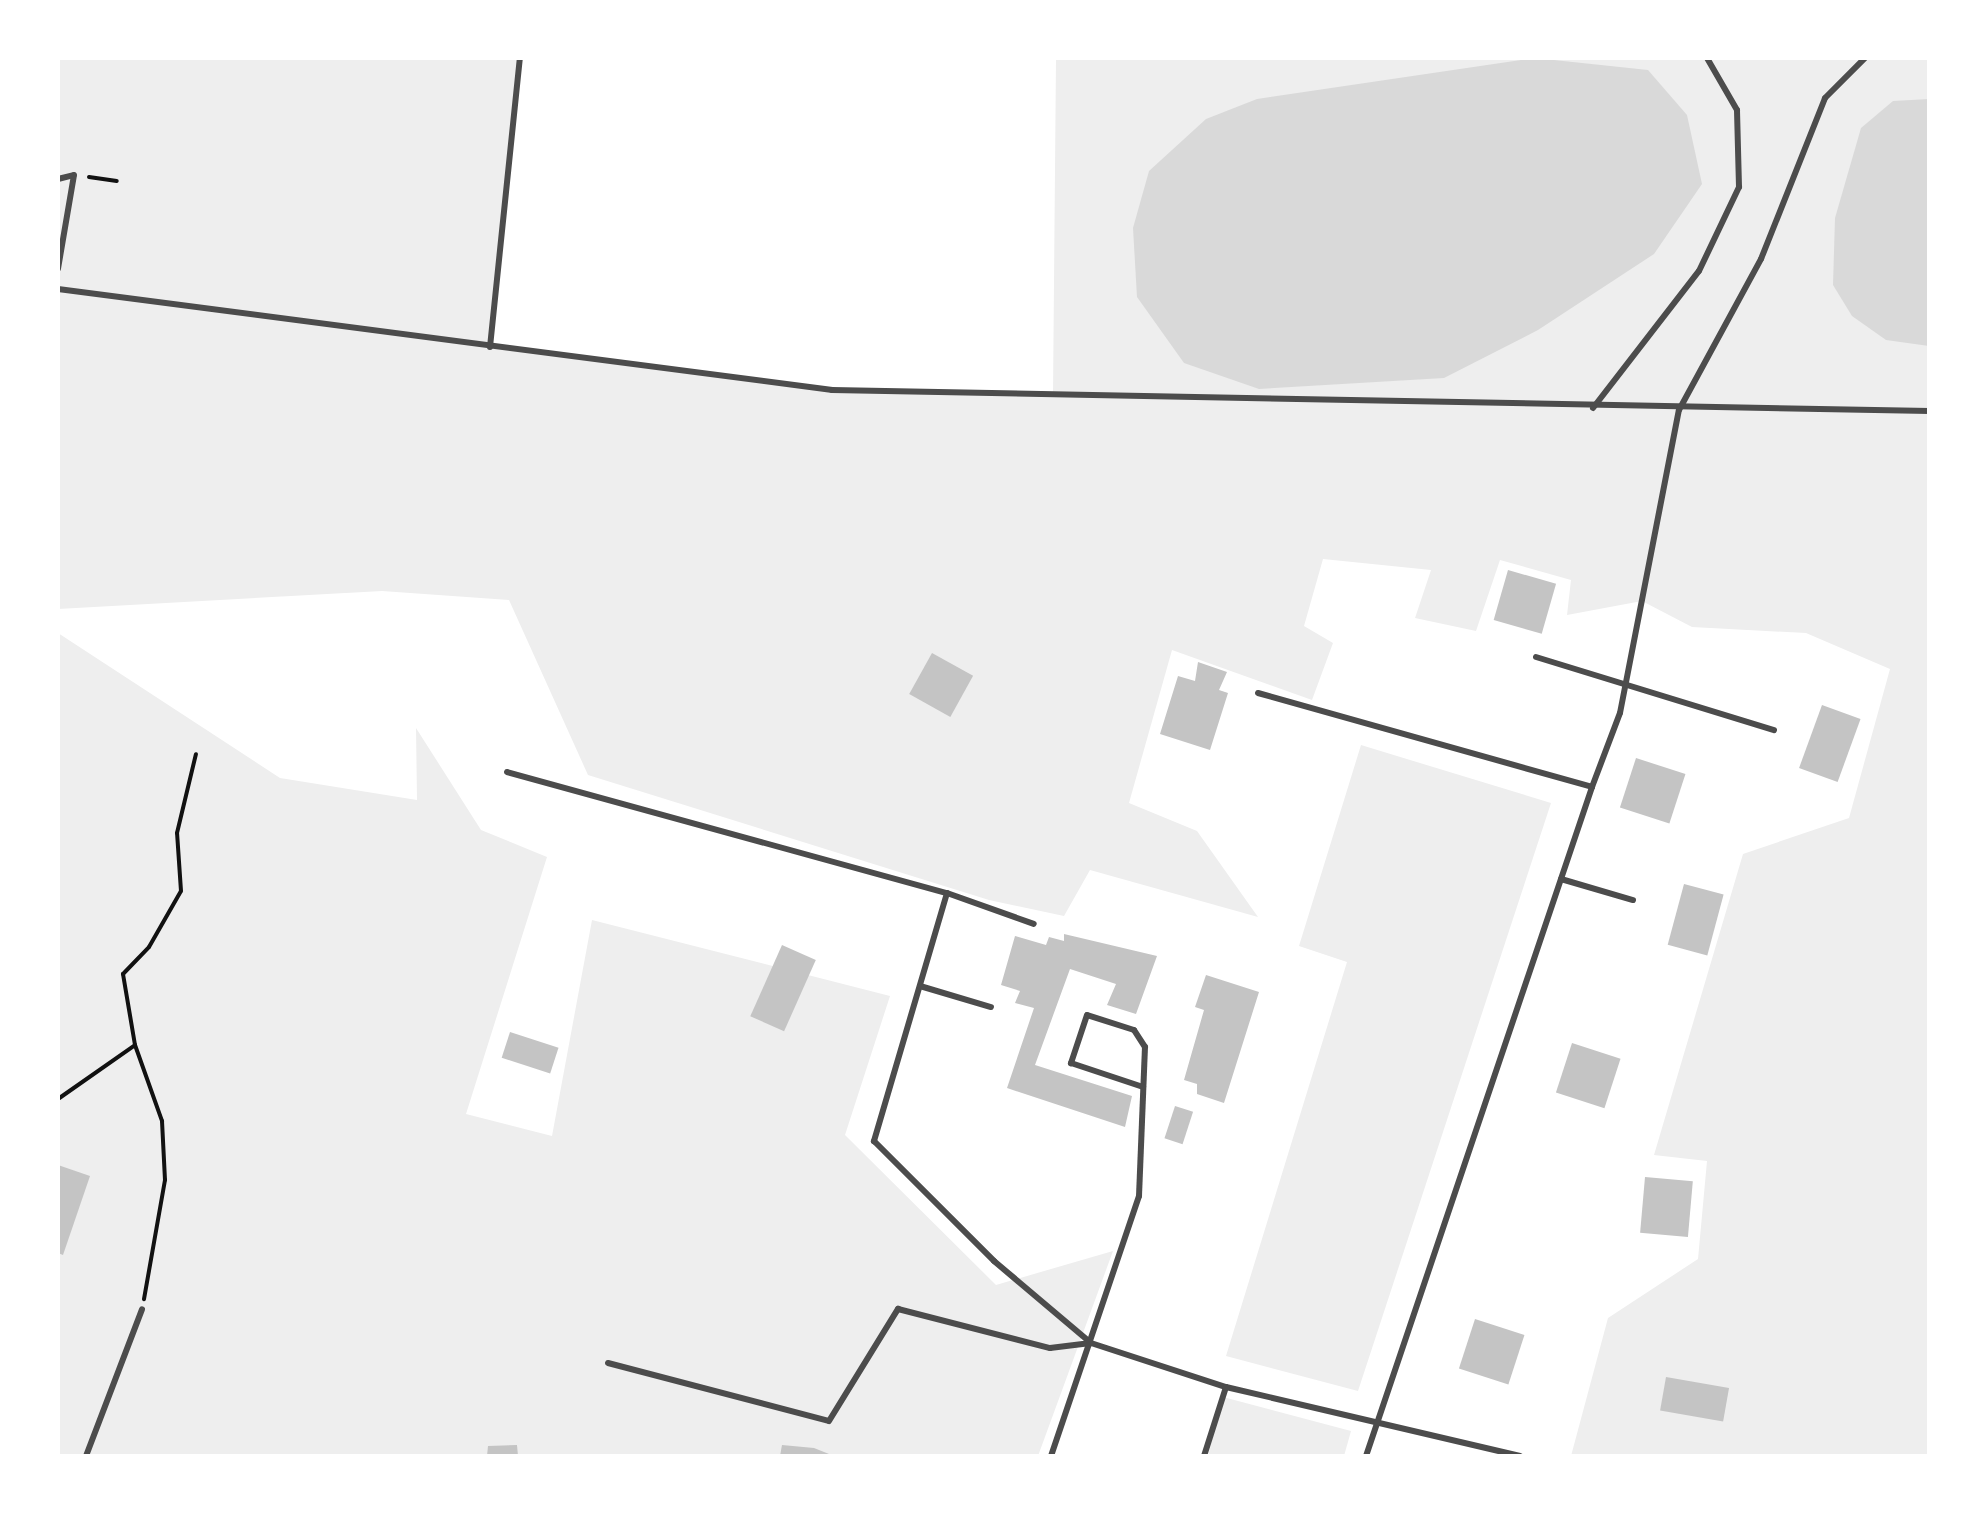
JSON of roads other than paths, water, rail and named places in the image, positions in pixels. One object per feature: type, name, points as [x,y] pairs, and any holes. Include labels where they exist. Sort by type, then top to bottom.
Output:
[{"type":"lane","points":[[490,347],[520,58]]},
{"type":"lane","points":[[1592,409],[1699,271],[1740,188],[1736,110],[1707,58]]},
{"type":"lane","points":[[1366,1456],[1626,685],[1679,410],[1761,259],[1824,98],[1865,58]]},
{"type":"lane","points":[[58,179],[74,175],[58,269]]},
{"type":"lane","points":[[58,288],[832,390],[1592,409],[1930,411]]},
{"type":"lane","points":[[1536,657],[1774,730]]},
{"type":"lane","points":[[1258,693],[1592,787]]},
{"type":"lane","points":[[507,772],[948,892],[1034,924]]},
{"type":"lane","points":[[1560,879],[1633,900]]},
{"type":"lane","points":[[948,892],[874,1141],[994,1262],[1090,1344],[1226,1387],[1374,1425],[1520,1456]]},
{"type":"lane","points":[[920,986],[990,1007]]},
{"type":"lane","points":[[1051,1456],[1139,1196],[1143,1087],[1144,1047],[1134,1030],[1087,1015],[1071,1063],[1143,1087]]},
{"type":"lane","points":[[608,1363],[829,1421],[898,1309],[1050,1348],[1090,1344]]},
{"type":"lane","points":[[86,1456],[142,1310]]},
{"type":"lane","points":[[1204,1456],[1226,1387]]}]
